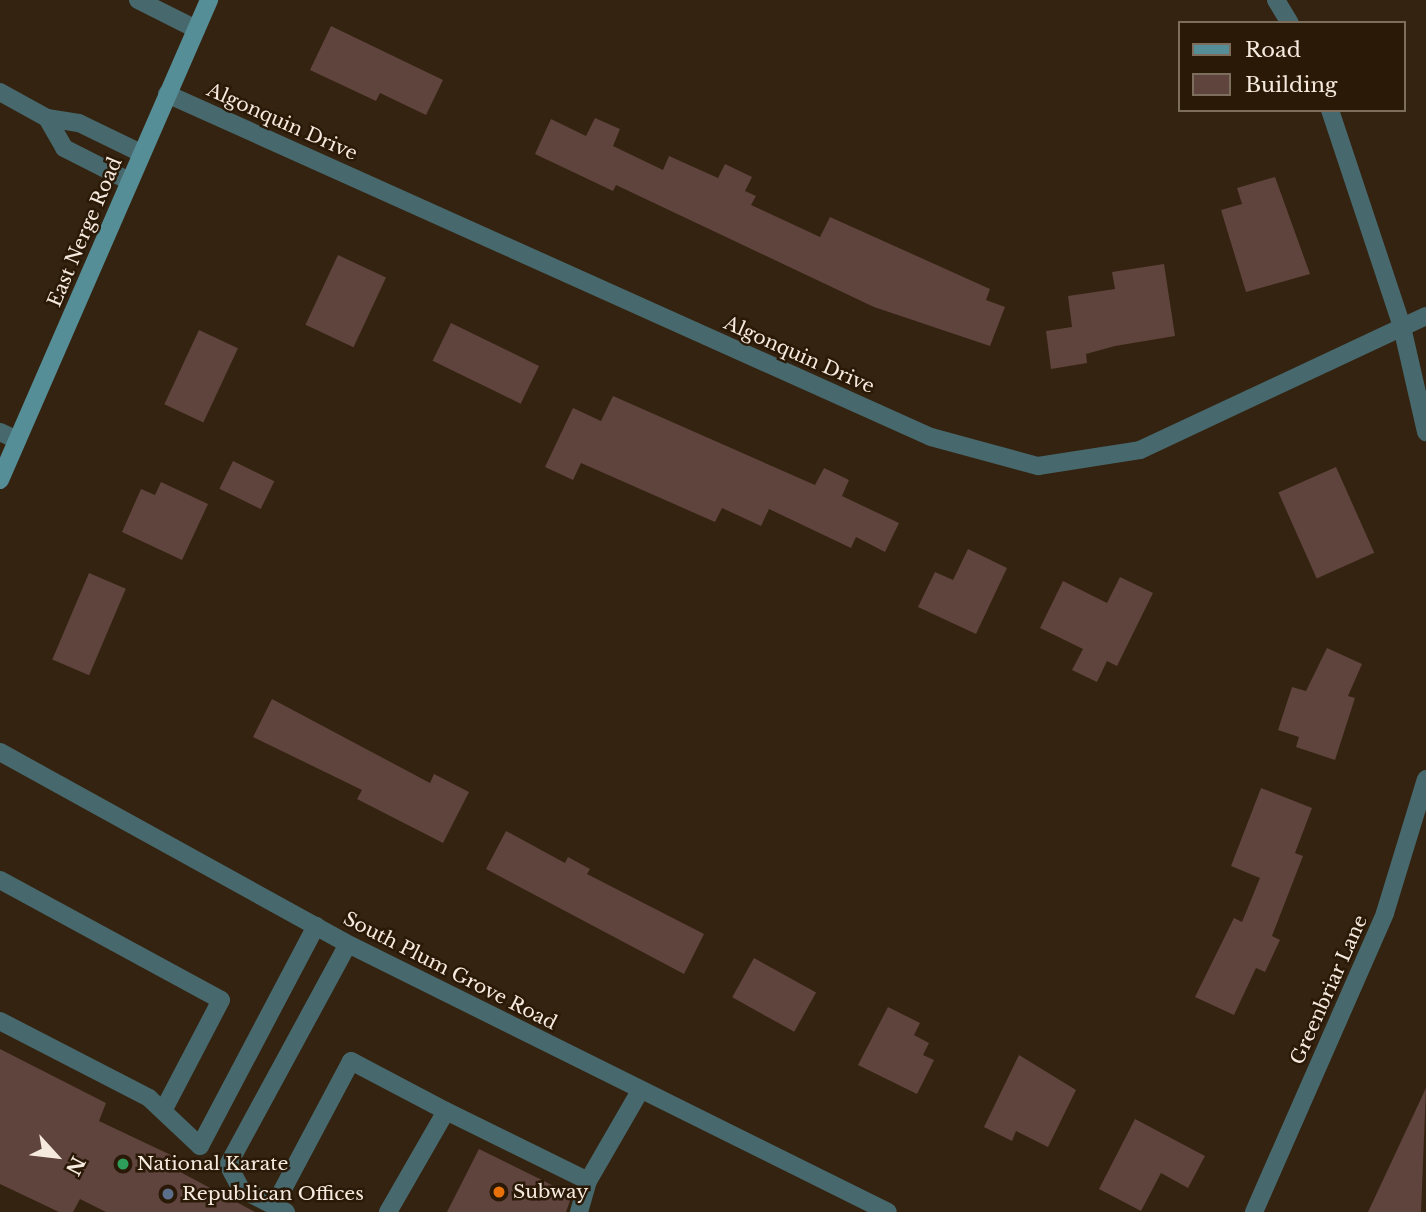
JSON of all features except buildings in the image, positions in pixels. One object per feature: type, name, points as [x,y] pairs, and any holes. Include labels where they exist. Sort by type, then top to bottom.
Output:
[{"type":"main road","name":"East Nerge Road","points":[[0,480],[209,0]]},
{"type":"street","points":[[138,0],[196,29]]},
{"type":"street","points":[[1276,0],[1289,21]]},
{"type":"street","points":[[0,92],[47,118],[79,123],[141,153]]},
{"type":"street","name":"Algonquin Drive","points":[[167,94],[931,437],[1038,466],[1140,450],[1426,316]]},
{"type":"street","points":[[1331,112],[1402,327],[1426,432]]},
{"type":"street","points":[[47,118],[64,148],[130,181]]},
{"type":"street","points":[[0,432],[18,440]]},
{"type":"street","name":"South Plum Grove Road","points":[[0,752],[348,944],[888,1212]]},
{"type":"street","name":"Greenbriar Lane","points":[[1254,1212],[1385,913],[1426,779]]},
{"type":"street","points":[[0,880],[221,1000],[163,1111]]},
{"type":"street","points":[[0,1021],[163,1111],[200,1146],[316,926]]},
{"type":"street","points":[[348,944],[228,1165],[241,1189],[280,1209],[351,1060],[446,1111],[588,1181]]},
{"type":"street","points":[[579,1212],[588,1181],[640,1091]]},
{"type":"street","points":[[388,1212],[446,1111]]},
{"type":"place","name":"National Karate","points":[[123,1164]]},
{"type":"place","name":"Subway","points":[[499,1192]]},
{"type":"place","name":"Republican Offices","points":[[168,1194]]}]
